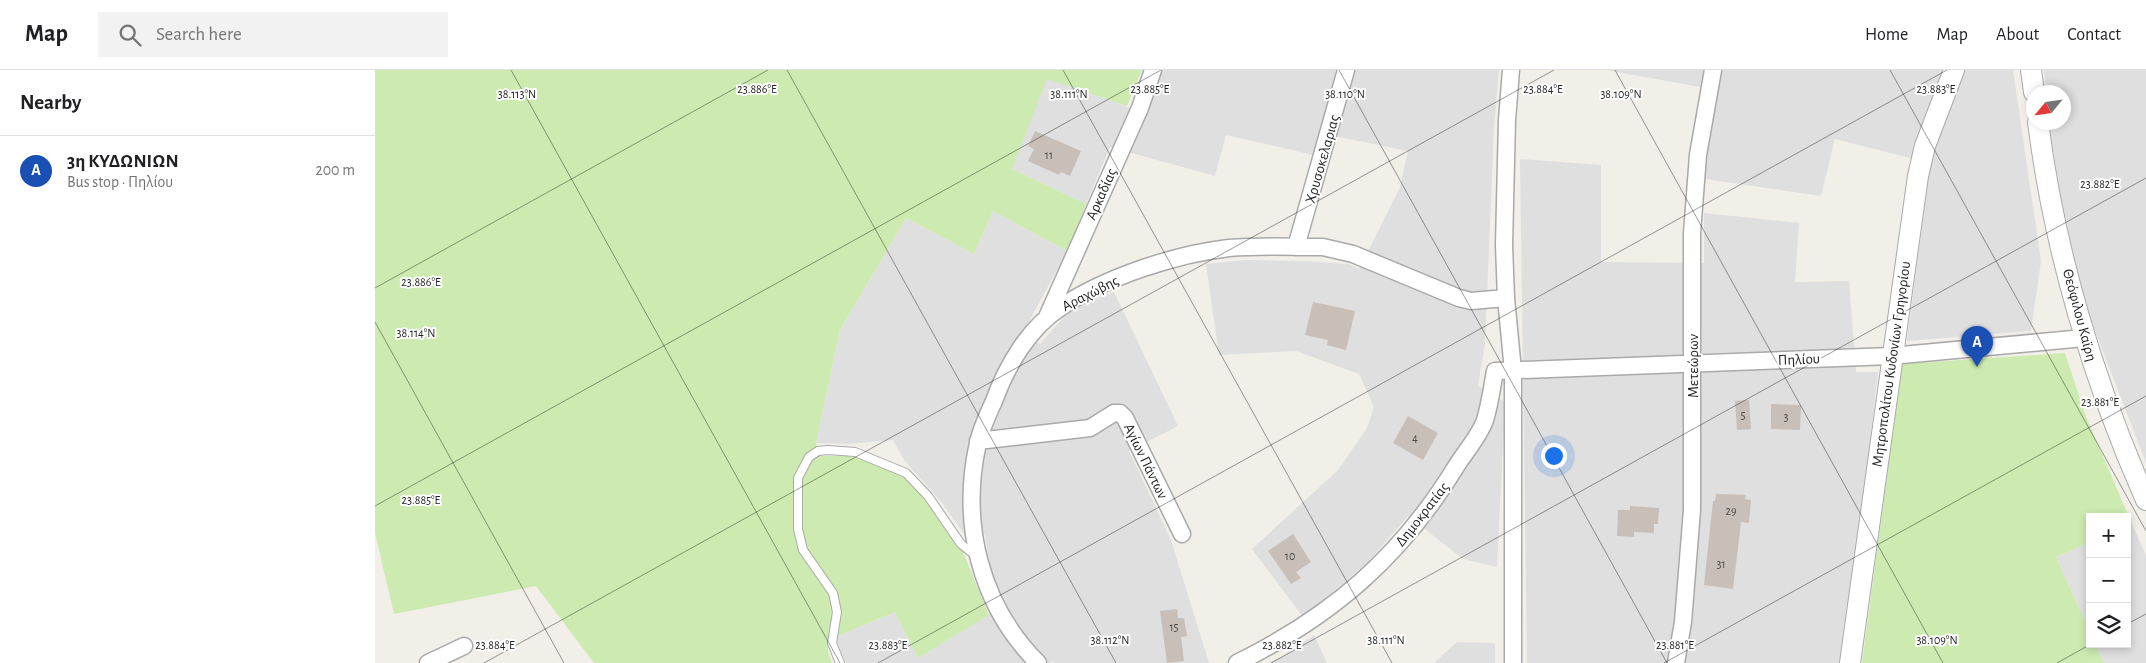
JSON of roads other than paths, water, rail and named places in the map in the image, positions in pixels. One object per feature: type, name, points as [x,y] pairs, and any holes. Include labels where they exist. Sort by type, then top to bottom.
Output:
[{"type":"street","name":"Αρκαδίας","points":[[1047,317],[1140,108],[1153,70]]},
{"type":"street","name":"Χρυσοκελαριας","points":[[1296,247],[1346,70]]},
{"type":"street","points":[[1511,70],[1507,120],[1506,298],[1513,371],[1513,663]]},
{"type":"street","name":"Μετεώρων","points":[[1676,663],[1683,622],[1691,510],[1694,204],[1697,156],[1713,70]]},
{"type":"street","name":"Μητροπολίτου Κυδονίων Γρηγορίου","points":[[1850,663],[1891,356],[1918,176],[1925,146],[1954,70]]},
{"type":"street","points":[[2031,70],[2033,85]]},
{"type":"street","name":"Θεόφιλου Καϊρη","points":[[2039,130],[2043,168],[2084,338],[2146,500]]},
{"type":"street","name":"Αραχώβης","points":[[1038,663],[1017,641],[984,581],[976,556],[972,515],[972,490],[978,441],[998,388],[1011,363],[1033,331],[1047,317],[1062,306],[1099,286],[1179,259],[1227,248],[1323,248],[1353,254],[1459,298],[1471,301],[1506,298]]},
{"type":"street","name":"Πηλίου","points":[[1513,371],[1891,356],[2084,338]]},
{"type":"street","name":"Δημοκρατίας","points":[[1237,663],[1281,641],[1340,602],[1403,541],[1447,482],[1485,421],[1495,371],[1513,371]]},
{"type":"street","name":"Αγίων Πάντων","points":[[978,441],[1090,428],[1114,413],[1119,413],[1125,418],[1182,534]]},
{"type":"street","points":[[429,663],[464,646]]},
{"type":"lane","points":[[839,663],[832,643],[837,612],[833,593],[803,550],[798,529],[798,478],[809,457],[818,451],[855,452],[907,473],[928,496],[961,544],[976,556]]},
{"type":"place","name":"3η ΚΥΔΩΝΙΩΝ","points":[[1977,367]]}]
